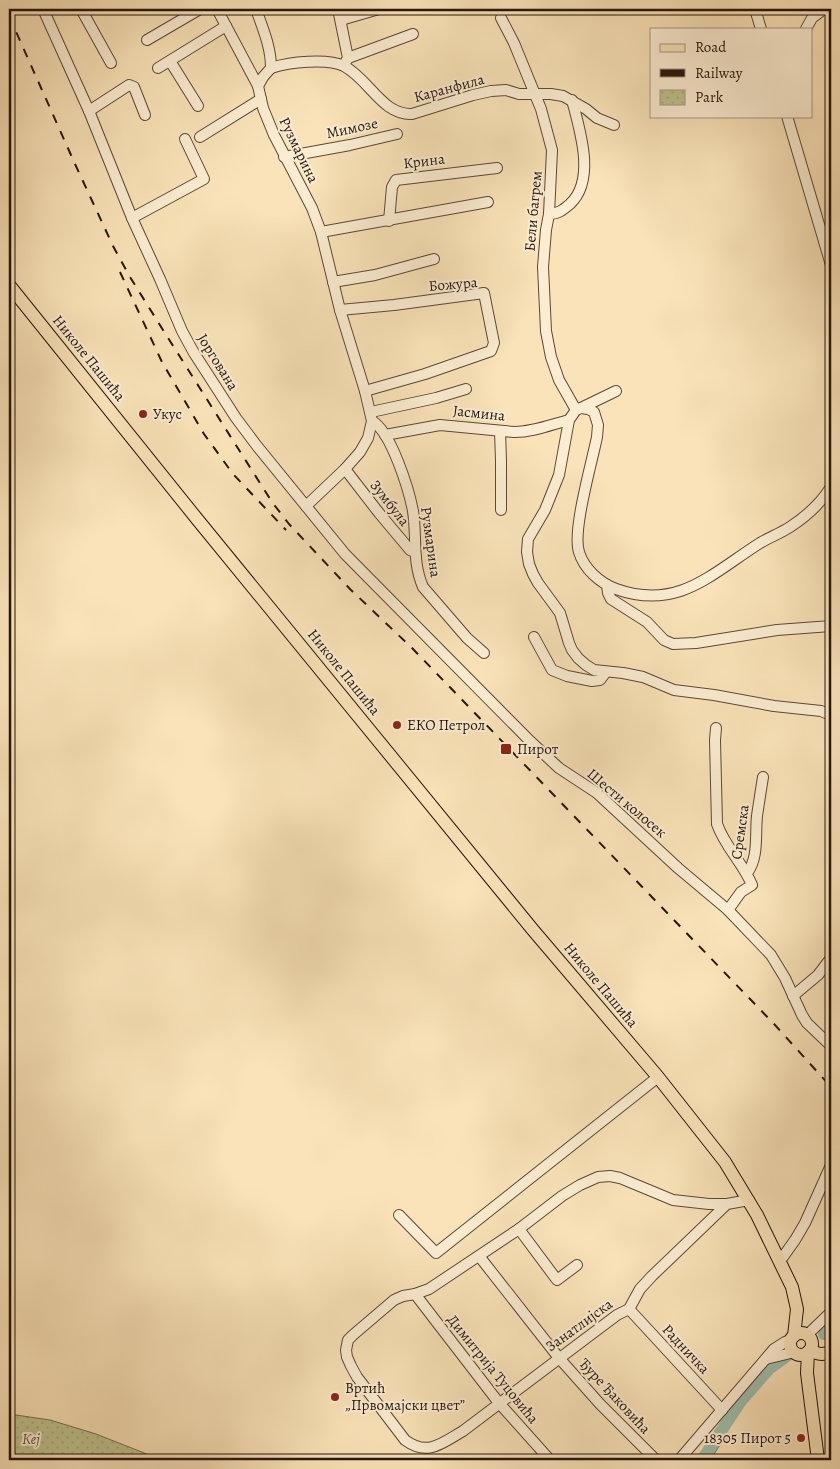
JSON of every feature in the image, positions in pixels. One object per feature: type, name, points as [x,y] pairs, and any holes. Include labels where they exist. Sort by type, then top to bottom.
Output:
[{"type":"main road","name":"Николе Пашића","points":[[9,285],[197,519],[527,922],[658,1077],[725,1162],[749,1200],[795,1294],[797,1308],[802,1318],[806,1345],[803,1368],[807,1369],[818,1460]]},
{"type":"main road","points":[[807,1369],[806,1345],[831,1346]]},
{"type":"street","name":"Јоргована","points":[[43,9],[182,331],[236,418],[306,506]]},
{"type":"street","points":[[81,9],[111,63]]},
{"type":"street","points":[[147,40],[200,9]]},
{"type":"street","points":[[217,9],[258,86]]},
{"type":"street","points":[[256,9],[269,44],[271,55],[271,68],[258,86]]},
{"type":"street","points":[[338,9],[341,20],[345,62],[413,34]]},
{"type":"street","points":[[341,20],[380,9]]},
{"type":"street","points":[[755,9],[761,28]]},
{"type":"street","points":[[807,28],[812,18],[824,9]]},
{"type":"street","name":"Бели багрем","points":[[501,18],[514,44],[547,127],[552,150],[549,214],[543,267],[546,331],[551,357],[559,380],[579,409],[588,409],[594,412],[598,425],[577,538],[578,551],[582,562],[599,580],[607,585]]},
{"type":"street","points":[[158,68],[226,26]]},
{"type":"street","points":[[170,61],[198,106]]},
{"type":"street","name":"Каранфила","points":[[271,68],[283,64],[345,62],[388,107],[403,113],[412,114],[472,95],[506,90],[519,94],[564,96],[586,108],[596,118],[614,125]]},
{"type":"street","points":[[88,112],[129,85],[134,87],[145,115]]},
{"type":"street","name":"Рузмарина","points":[[258,86],[274,134],[284,157],[312,208],[321,232],[340,310],[371,417],[389,440],[408,491],[413,512],[414,552],[419,578],[423,587],[466,638],[484,653]]},
{"type":"street","points":[[200,138],[261,99]]},
{"type":"street","points":[[549,214],[557,214],[565,208],[576,198],[580,190],[584,165],[583,150],[572,100]]},
{"type":"street","points":[[788,118],[831,265]]},
{"type":"street","name":"Мимозе","points":[[284,157],[397,134]]},
{"type":"street","points":[[132,218],[204,179],[184,139]]},
{"type":"street","name":"Крина","points":[[389,221],[392,187],[396,180],[497,168]]},
{"type":"street","points":[[321,232],[488,202]]},
{"type":"street","points":[[333,282],[374,275],[434,259]]},
{"type":"street","name":"Божура","points":[[340,310],[394,306],[484,293],[493,346],[489,352],[425,374],[365,391]]},
{"type":"street","points":[[306,506],[345,469],[364,445],[371,417],[466,389]]},
{"type":"street","points":[[616,391],[579,409],[569,420],[559,475],[545,510],[528,539],[527,552],[529,564],[536,578],[560,613],[572,650],[578,658],[594,670],[643,677],[674,690],[774,706],[821,711],[831,715]]},
{"type":"street","name":"Јасмина","points":[[385,435],[440,425],[520,432],[531,431],[569,420]]},
{"type":"street","points":[[500,431],[501,510]]},
{"type":"street","name":"Зумбула","points":[[345,469],[378,514],[410,550],[414,552]]},
{"type":"street","points":[[831,487],[806,516],[762,542],[704,581],[685,590],[665,596],[652,596],[636,594],[607,585],[611,599],[647,622],[664,640],[673,644],[696,643],[777,630],[831,626]]},
{"type":"street","name":"Шести колосек","points":[[306,506],[345,554],[559,768],[597,793],[678,868],[728,910],[771,955],[808,1023],[831,1046]]},
{"type":"street","points":[[534,637],[552,670],[567,676],[592,681],[600,680],[606,672]]},
{"type":"street","points":[[716,728],[714,740],[717,824],[721,836],[747,873]]},
{"type":"street","name":"Сремска","points":[[728,910],[741,892],[752,886],[747,873],[754,860],[757,817],[763,776]]},
{"type":"street","points":[[793,996],[818,975],[831,958]]},
{"type":"street","points":[[399,1215],[436,1253],[658,1077]]},
{"type":"street","points":[[780,1261],[805,1223],[831,1165]]},
{"type":"street","name":"Занатлијска","points":[[610,1176],[620,1178],[673,1200],[727,1204],[652,1276],[640,1289],[629,1308],[617,1315],[463,1431],[442,1444],[432,1448],[423,1448],[412,1445],[405,1440],[357,1377],[347,1357],[348,1340],[394,1300],[429,1289],[444,1280],[519,1229],[568,1192],[598,1177],[610,1176]]},
{"type":"street","points":[[727,1204],[749,1200]]},
{"type":"street","points":[[519,1229],[557,1280],[577,1265]]},
{"type":"street","name":"Ђуре Ђаковића","points":[[479,1256],[559,1358],[600,1404],[656,1460]]},
{"type":"street","name":"Димитрија Туцовића","points":[[415,1294],[499,1403],[550,1460]]},
{"type":"street","name":"Радничка","points":[[629,1308],[722,1410]]},
{"type":"street","points":[[679,1460],[779,1345],[806,1345],[831,1312]]},
{"type":"green space","name":"Кеј","points":[[9,1414],[50,1420],[96,1434],[162,1460],[9,1460]]},
{"type":"shaded area","points":[[719,1430],[729,1437],[720,1445],[710,1460],[699,1460]]},
{"type":"waterway","points":[[824,1334],[831,1328]]},
{"type":"waterway","points":[[702,1460],[741,1401],[769,1369],[787,1356]]},
{"type":"railway","points":[[9,16],[113,246],[130,277],[272,502],[289,524],[350,589],[413,649],[775,1025],[831,1087]]},
{"type":"railway","points":[[120,272],[162,362],[204,434],[233,474],[286,530]]},
{"type":"place","name":"Укус","points":[[143,414]]},
{"type":"place","name":"ЕКО Петрол","points":[[397,725]]},
{"type":"place","name":"Пирот","points":[[506,749]]},
{"type":"place","name":"Вртић „Првомајски цвет”","points":[[335,1397]]},
{"type":"place","name":"18305 Пирот 5","points":[[801,1438]]}]
